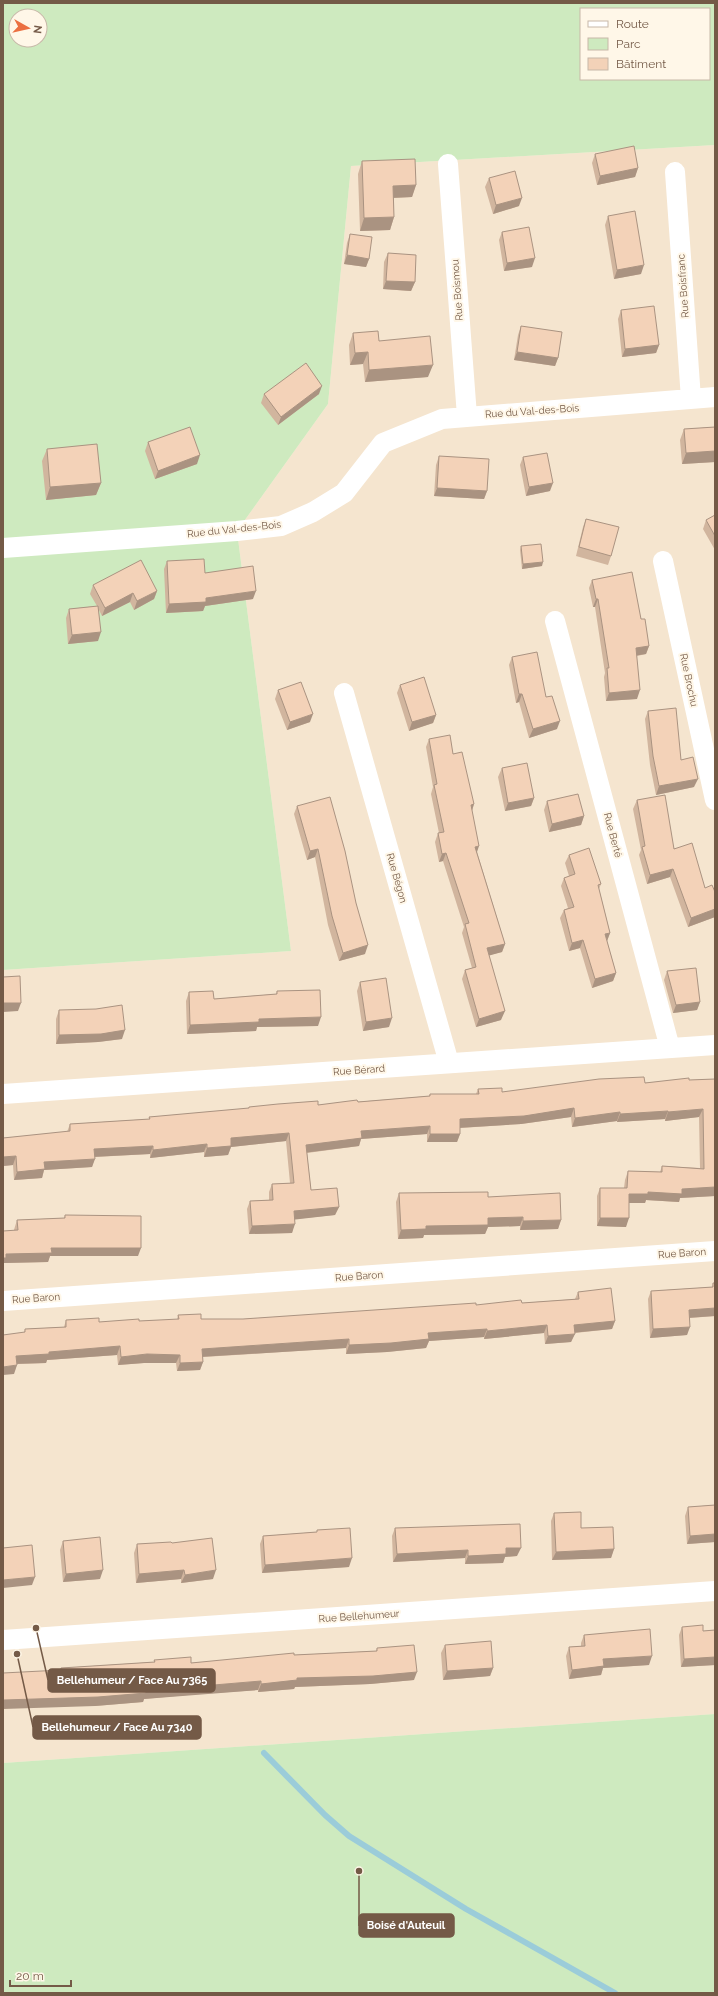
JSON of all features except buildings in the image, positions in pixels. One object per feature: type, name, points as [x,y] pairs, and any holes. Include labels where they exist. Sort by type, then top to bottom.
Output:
[{"type":"street","name":"Rue Boismou","points":[[448,164],[467,416]]},
{"type":"street","name":"Rue Boisfranc","points":[[674,172],[691,399]]},
{"type":"street","name":"Rue du Val-des-Bois","points":[[3,548],[237,531],[280,526],[314,512],[344,493],[383,443],[442,419],[715,397]]},
{"type":"street","name":"Rue Brochu","points":[[663,561],[715,800]]},
{"type":"street","name":"Rue Berté","points":[[555,621],[670,1048]]},
{"type":"street","name":"Rue Bégon","points":[[344,693],[449,1063]]},
{"type":"street","name":"Rue Bérard","points":[[3,1094],[715,1045]]},
{"type":"street","name":"Rue Baron","points":[[3,1301],[715,1251]]},
{"type":"street","name":"Rue Bellehumeur","points":[[3,1640],[715,1591]]},
{"type":"shaded area","points":[[715,145],[715,1714],[3,1763],[3,970],[291,951],[237,531],[328,404],[351,166]]},
{"type":"green space","points":[[3,3],[715,3],[715,145],[351,166],[328,404],[237,531],[291,951],[3,970]]},
{"type":"green space","points":[[715,1714],[715,1993],[3,1993],[3,1763]]},
{"type":"waterway","points":[[264,1753],[325,1815],[349,1836],[466,1909],[615,1993]]},
{"type":"place","name":"Bellehumeur / Face Au 7365","points":[[36,1628]]},
{"type":"place","name":"Bellehumeur / Face Au 7340","points":[[17,1654]]},
{"type":"place","name":"Boisé d'Auteuil","points":[[359,1871]]}]
